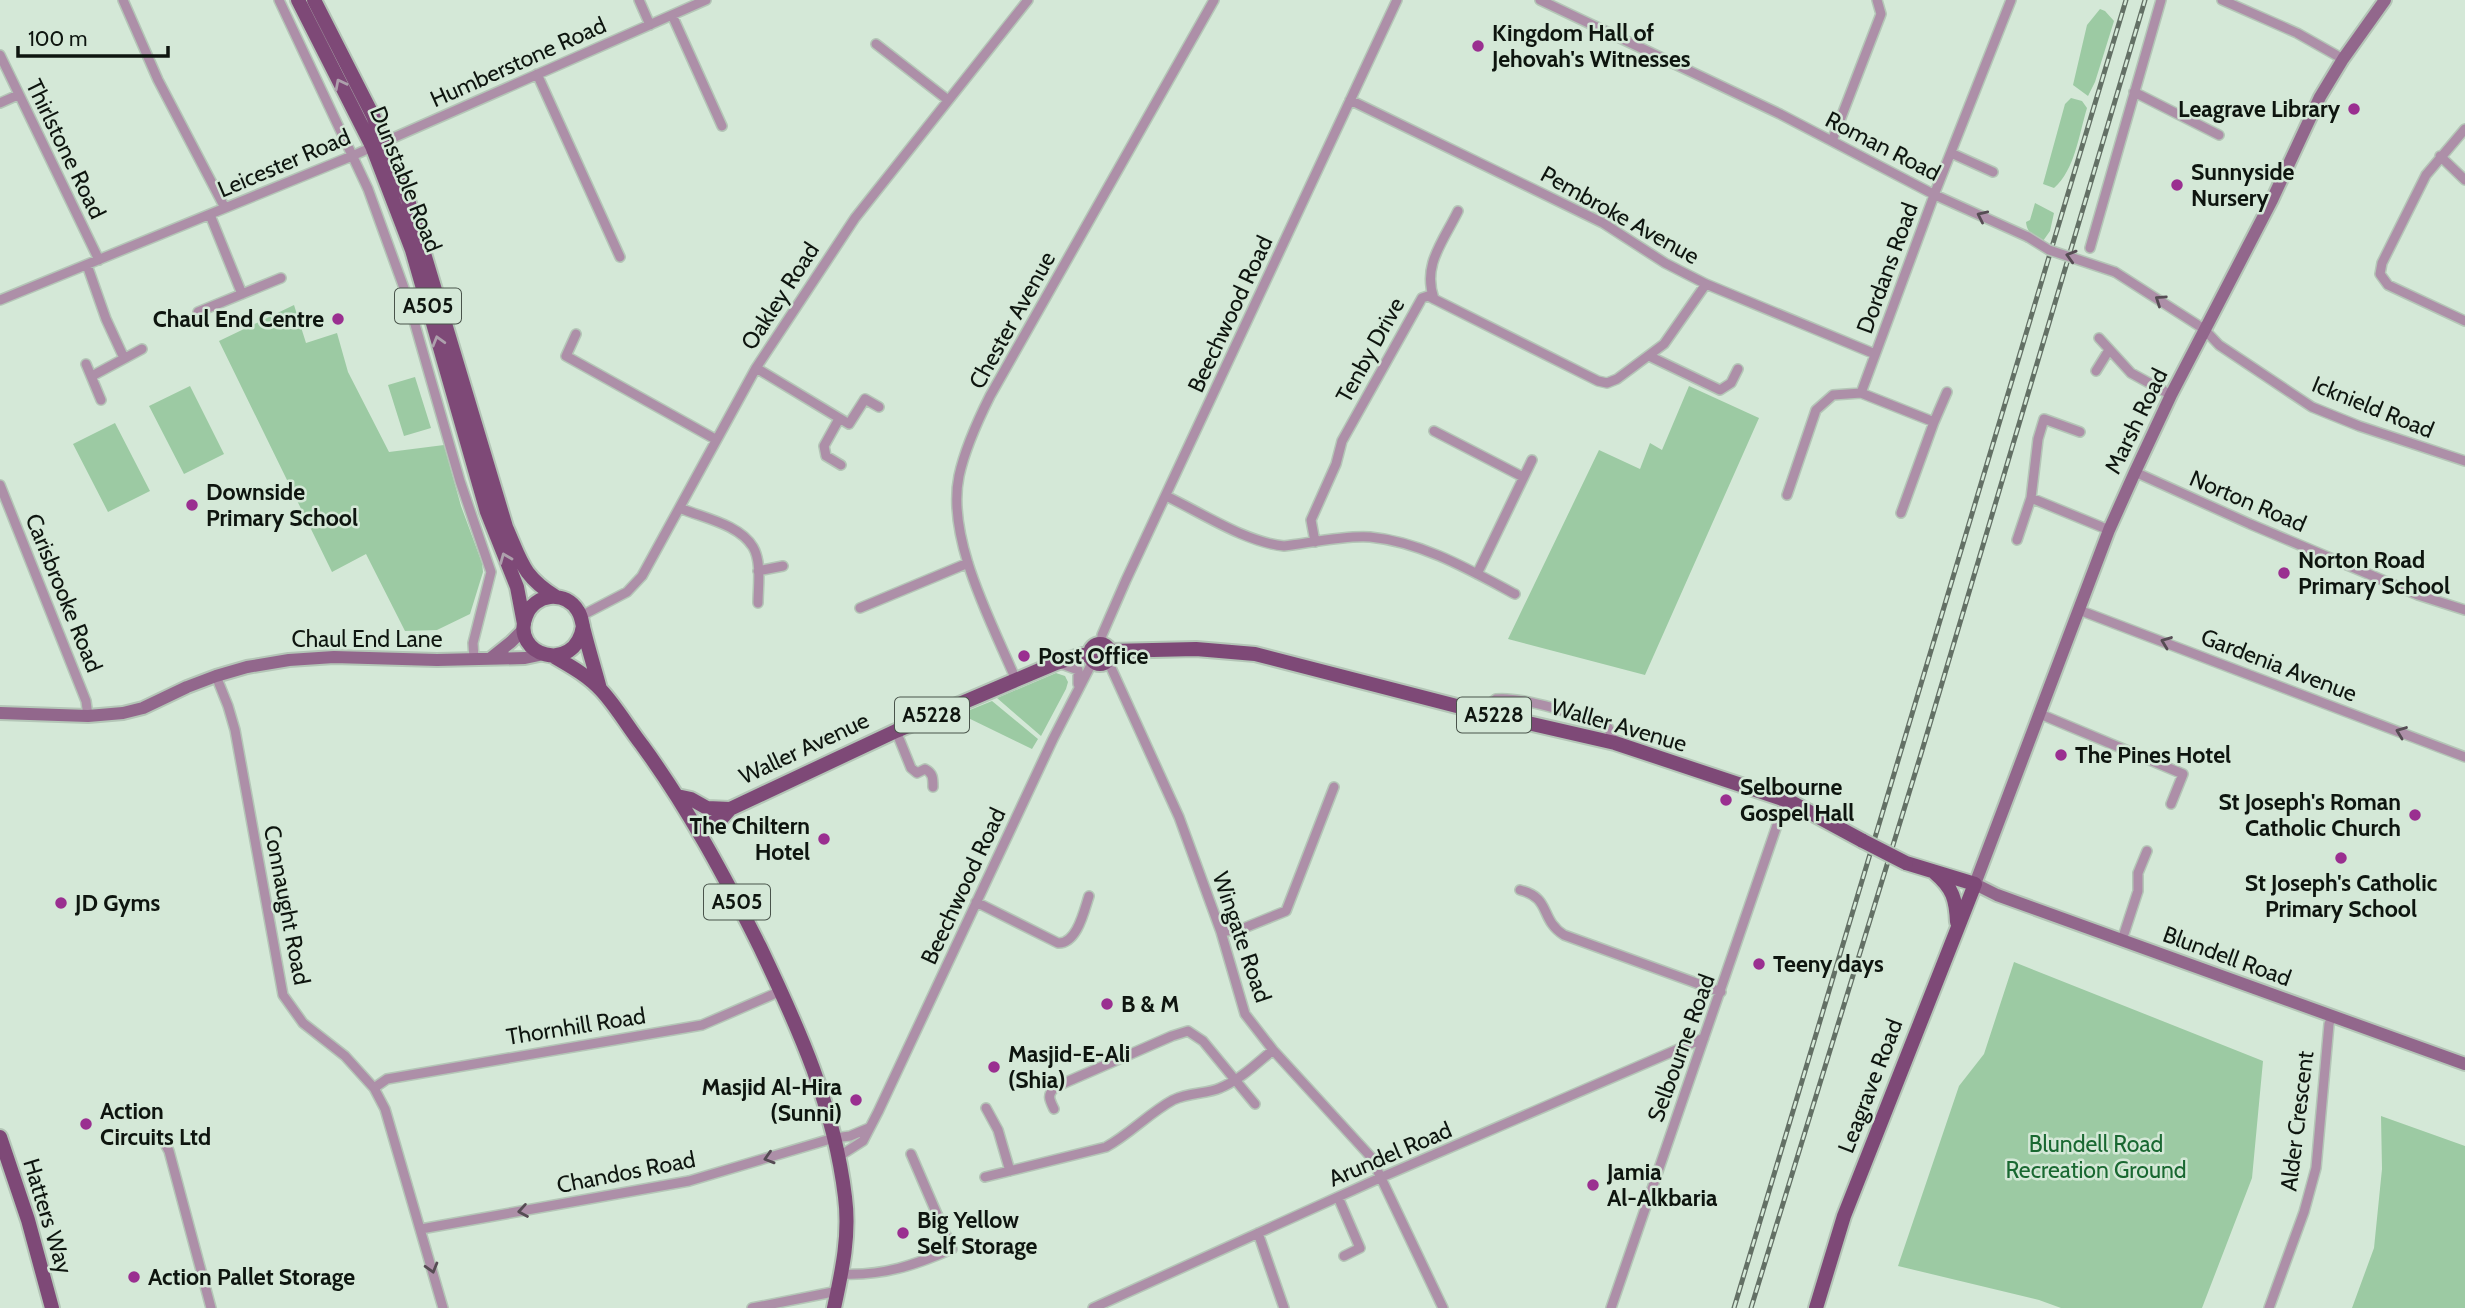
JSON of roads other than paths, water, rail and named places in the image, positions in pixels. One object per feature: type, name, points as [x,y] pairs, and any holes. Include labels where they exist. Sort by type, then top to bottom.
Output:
[{"type":"main road","name":"Dunstable Road","points":[[298,0],[408,200],[425,249],[506,527],[527,574],[556,597]]},
{"type":"main road","name":"Dunstable Road","points":[[314,0],[378,144],[412,250],[487,512],[517,587],[524,626]]},
{"type":"main road","points":[[556,597],[571,603],[582,621],[577,644],[562,654],[549,655],[530,645],[524,626],[531,607],[538,601],[556,597]]},
{"type":"main road","name":"A505","points":[[582,621],[600,689]]},
{"type":"main road","name":"Waller Avenue","points":[[698,830],[722,818],[730,809],[896,731],[1056,663],[1082,655],[1196,649],[1255,654],[1480,712],[1615,743],[1786,799],[1906,863],[1975,884]]},
{"type":"main road","name":"A505","points":[[549,655],[578,670],[600,689],[677,796],[698,830],[781,990],[809,1052],[834,1138],[847,1223],[846,1251],[834,1308]]},
{"type":"main road","points":[[677,796],[691,799],[707,808],[730,809]]},
{"type":"main road","points":[[1935,873],[1954,893],[1957,927]]},
{"type":"main road","name":"Leagrave Road","points":[[1816,1308],[1844,1216],[1975,884]]},
{"type":"main road","name":"Hatters Way","points":[[0,1137],[28,1220],[52,1308]]},
{"type":"street","points":[[123,0],[158,80],[225,208]]},
{"type":"street","name":"Dunstable Road","points":[[279,0],[368,189],[404,288]]},
{"type":"street","points":[[639,0],[650,25]]},
{"type":"street","name":"Humberstone Road","points":[[378,144],[706,0]]},
{"type":"street","name":"Oakley Road","points":[[582,621],[627,592],[642,576],[756,368],[855,218],[1028,0]]},
{"type":"street","name":"Chester Avenue","points":[[1016,680],[968,564],[959,524],[958,478],[978,420],[1214,0]]},
{"type":"street","name":"Beechwood Road","points":[[838,1157],[863,1141],[1077,690],[1101,654],[1102,635],[1110,617],[1397,0]]},
{"type":"street","name":"Roman Road","points":[[1540,0],[1832,141],[1935,195],[2028,237],[2049,250],[2115,272],[2204,329]]},
{"type":"street","points":[[1832,141],[1881,14],[1877,0]]},
{"type":"street","name":"Dordans Road","points":[[1861,393],[2011,0]]},
{"type":"street","points":[[2090,247],[2161,0]]},
{"type":"street","points":[[2222,0],[2297,33],[2343,59]]},
{"type":"street","name":"Marsh Road","points":[[1975,884],[2109,530],[2134,471],[2272,200],[2320,97],[2385,0]]},
{"type":"street","points":[[672,15],[722,126]]},
{"type":"street","points":[[876,44],[948,100]]},
{"type":"street","name":"Thirlstone Road","points":[[0,55],[99,260]]},
{"type":"street","points":[[537,74],[620,257]]},
{"type":"street","points":[[2134,92],[2219,135]]},
{"type":"street","points":[[0,103],[18,95]]},
{"type":"street","name":"Pembroke Avenue","points":[[1350,100],[1603,223],[1665,263],[1706,284],[1875,355]]},
{"type":"street","points":[[2465,129],[2426,175],[2382,263],[2380,274],[2388,285],[2465,321]]},
{"type":"street","name":"Leicester Road","points":[[0,300],[378,144]]},
{"type":"street","points":[[1951,153],[1993,172]]},
{"type":"street","points":[[2441,156],[2465,180]]},
{"type":"street","points":[[1434,299],[1429,286],[1431,266],[1458,211]]},
{"type":"street","name":"Leicester Road","points":[[210,215],[242,294]]},
{"type":"street","points":[[87,265],[106,319],[124,358]]},
{"type":"street","points":[[198,312],[281,278]]},
{"type":"street","name":"Tenby Drive","points":[[1315,542],[1311,520],[1336,464],[1342,441],[1419,300],[1428,296],[1598,381],[1607,383],[1617,379],[1664,344],[1706,284]]},
{"type":"street","points":[[408,300],[460,481],[491,572],[473,643],[474,659]]},
{"type":"street","name":"Icknield Road","points":[[2204,329],[2219,345],[2312,407],[2359,426],[2465,461]]},
{"type":"street","points":[[576,334],[566,356],[715,439]]},
{"type":"street","points":[[2099,338],[2132,373],[2171,395]]},
{"type":"street","points":[[92,376],[142,349]]},
{"type":"street","points":[[2096,370],[2109,350]]},
{"type":"street","points":[[1649,356],[1720,390],[1731,383],[1738,369]]},
{"type":"street","points":[[86,364],[101,400]]},
{"type":"street","points":[[756,368],[849,424],[865,398],[879,407]]},
{"type":"street","points":[[1901,513],[1947,392]]},
{"type":"street","points":[[1787,495],[1816,410],[1833,396],[1861,393],[1934,422]]},
{"type":"street","points":[[839,419],[824,446],[825,456],[841,465]]},
{"type":"street","points":[[2017,540],[2031,498],[2038,439],[2044,419],[2080,432]]},
{"type":"street","points":[[1434,430],[1523,477]]},
{"type":"street","points":[[1477,574],[1532,460]]},
{"type":"street","name":"Norton Road","points":[[2134,471],[2250,524],[2418,595],[2465,610]]},
{"type":"street","name":"Carisbrooke Road","points":[[0,485],[86,701],[88,716]]},
{"type":"street","points":[[1166,496],[1272,545],[1368,537],[1415,546],[1515,594]]},
{"type":"street","points":[[2031,498],[2109,530]]},
{"type":"street","points":[[680,508],[733,528],[753,548],[758,570],[758,603]]},
{"type":"street","points":[[860,608],[968,564]]},
{"type":"street","points":[[758,570],[783,566]]},
{"type":"street","name":"Gardenia Avenue","points":[[2079,610],[2465,757]]},
{"type":"street","points":[[491,658],[512,642],[524,626]]},
{"type":"street","name":"Wingate Road","points":[[1101,654],[1179,817],[1221,932],[1245,1014],[1273,1049],[1371,1157],[1443,1308]]},
{"type":"street","name":"Chaul End Lane","points":[[0,713],[88,716],[123,713],[143,708],[216,676],[247,667],[296,659],[334,657],[437,660],[549,655]]},
{"type":"street","points":[[1056,663],[1078,670],[1077,690]]},
{"type":"street","name":"Connaught Road","points":[[216,676],[235,730],[283,995],[303,1023],[345,1056],[374,1087],[385,1109],[443,1308]]},
{"type":"street","points":[[2040,714],[2183,774],[2171,804]]},
{"type":"street","points":[[896,731],[911,768],[917,773],[925,769],[929,771],[933,778],[933,787]]},
{"type":"street","points":[[1221,932],[1244,928],[1286,911],[1334,787]]},
{"type":"street","name":"Selbourne Road","points":[[1611,1308],[1786,799]]},
{"type":"street","points":[[2122,940],[2138,891],[2138,873],[2147,850]]},
{"type":"street","name":"Blundell Road","points":[[1975,884],[1997,895],[2465,1064]]},
{"type":"street","points":[[1520,890],[1534,894],[1542,902],[1555,929],[1564,934],[1721,992]]},
{"type":"street","points":[[975,902],[1058,943],[1065,943],[1070,940],[1082,918],[1089,896]]},
{"type":"street","name":"Thornhill Road","points":[[374,1087],[387,1079],[702,1025],[781,990]]},
{"type":"street","name":"Alder Crescent","points":[[2269,1308],[2304,1212],[2316,1168],[2329,1024],[2332,1017]]},
{"type":"street","points":[[1054,1109],[1049,1099],[1050,1092],[1055,1087],[1188,1031],[1203,1041],[1255,1104]]},
{"type":"street","name":"Arundel Road","points":[[1093,1308],[1382,1177],[1704,1038]]},
{"type":"street","points":[[985,1177],[1106,1147],[1172,1101],[1199,1091],[1219,1089],[1273,1049]]},
{"type":"street","points":[[986,1108],[998,1130],[1010,1171]]},
{"type":"street","points":[[834,1138],[850,1136],[869,1128]]},
{"type":"street","name":"Chandos Road","points":[[421,1228],[689,1181],[834,1138]]},
{"type":"street","points":[[164,1142],[169,1151],[211,1308]]},
{"type":"street","points":[[842,1274],[868,1275],[891,1271],[953,1249],[911,1154]]},
{"type":"street","points":[[1338,1197],[1360,1248],[1344,1256]]},
{"type":"street","points":[[1258,1233],[1284,1308]]},
{"type":"street","points":[[752,1308],[838,1290]]},
{"type":"railway","points":[[1734,1308],[2126,0]]},
{"type":"railway","points":[[1751,1308],[1921,754],[2145,0]]},
{"type":"place","name":"Kingdom Hall of Jehovah's Witnesses","points":[[1478,46]]},
{"type":"place","name":"Leagrave Library","points":[[2354,109]]},
{"type":"place","name":"Sunnyside Nursery","points":[[2177,185]]},
{"type":"place","name":"Chaul End Centre","points":[[338,319]]},
{"type":"place","name":"Downside Primary School","points":[[192,505]]},
{"type":"place","name":"Norton Road Primary School","points":[[2284,573]]},
{"type":"place","name":"Post Office","points":[[1024,656]]},
{"type":"place","name":"The Pines Hotel","points":[[2061,755]]},
{"type":"place","name":"Selbourne Gospel Hall","points":[[1726,800]]},
{"type":"place","name":"St Joseph's Roman Catholic Church","points":[[2415,815]]},
{"type":"place","name":"The Chiltern Hotel","points":[[824,839]]},
{"type":"place","name":"St Joseph's Catholic Primary School","points":[[2341,858]]},
{"type":"place","name":"JD Gyms","points":[[61,903]]},
{"type":"place","name":"Teeny days","points":[[1759,964]]},
{"type":"place","name":"B & M","points":[[1107,1004]]},
{"type":"place","name":"Masjid-E-Ali (Shia)","points":[[994,1067]]},
{"type":"place","name":"Masjid Al-Hira (Sunni)","points":[[856,1100]]},
{"type":"place","name":"Action Circuits Ltd","points":[[86,1124]]},
{"type":"place","name":"Jamia Al-Alkbaria","points":[[1593,1185]]},
{"type":"place","name":"Big Yellow Self Storage","points":[[903,1233]]},
{"type":"place","name":"Action Pallet Storage","points":[[134,1277]]},
{"type":"park label","name":"Blundell Road Recreation Ground","points":[[2096,1157]]}]
